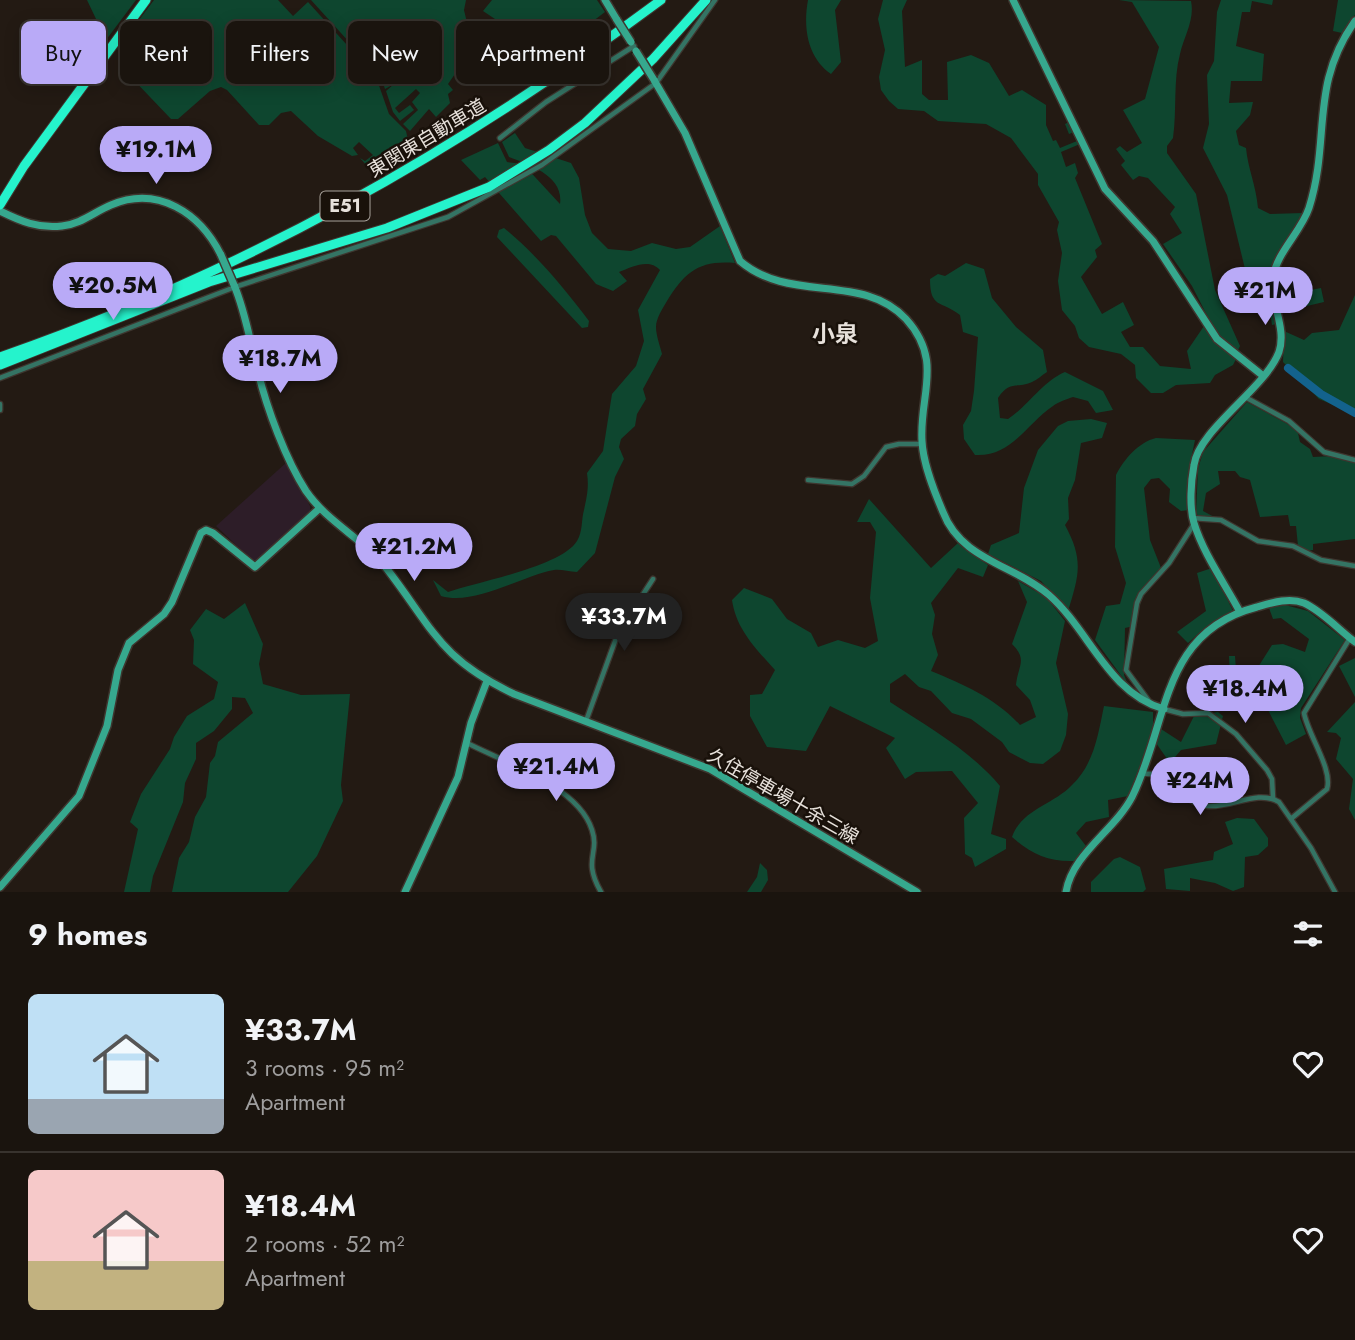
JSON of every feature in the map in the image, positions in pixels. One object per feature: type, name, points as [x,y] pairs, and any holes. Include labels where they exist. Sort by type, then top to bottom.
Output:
[{"type":"highway","points":[[0,208],[24,166],[146,0]]},
{"type":"highway","name":"東関東自動車道","points":[[0,357],[166,292],[336,211],[492,120],[661,0]]},
{"type":"highway","name":"E51","points":[[0,365],[209,282],[387,229],[489,187],[549,150],[620,93],[706,0]]},
{"type":"street","points":[[605,0],[685,133],[740,261],[756,271],[791,285],[872,296],[892,307],[912,327],[922,344],[929,369],[922,444],[943,512],[958,538],[976,552],[1052,597],[1116,679],[1132,694],[1152,705],[1183,714],[1208,713],[1236,734],[1267,770],[1272,779],[1273,798]]},
{"type":"street","points":[[0,379],[75,347],[164,316],[235,286],[449,217],[542,165],[655,82],[715,0]]},
{"type":"street","points":[[1013,0],[1105,189],[1153,241],[1216,339],[1262,375]]},
{"type":"street","points":[[1152,705],[1126,670],[1138,603],[1141,594],[1161,574],[1193,521],[1196,453],[1276,357],[1281,337],[1273,277],[1308,210],[1321,146],[1324,90],[1339,45],[1355,21]]},
{"type":"street","points":[[500,138],[545,102],[634,46]]},
{"type":"street","name":"久住停車場十余三線","points":[[0,208],[32,225],[59,226],[82,221],[116,203],[155,200],[181,208],[198,220],[221,255],[235,286],[259,376],[292,466],[320,508],[375,555],[449,653],[487,681],[710,769],[917,892]]},
{"type":"street","points":[[1245,397],[1289,421],[1324,452],[1355,460]]},
{"type":"street","points":[[807,480],[852,484],[864,476],[886,447],[922,444]]},
{"type":"street","points":[[0,887],[79,796],[107,726],[126,649],[132,638],[164,614],[172,602],[201,533],[206,530],[214,533],[256,567],[320,508]]},
{"type":"street","points":[[1193,521],[1222,520],[1258,541],[1293,546],[1321,560],[1355,566]]},
{"type":"street","points":[[1193,521],[1240,612]]},
{"type":"street","points":[[586,721],[618,633],[653,579]]},
{"type":"street","points":[[1066,892],[1074,869],[1124,810],[1142,772],[1180,664],[1193,644],[1240,612],[1276,602],[1298,601],[1352,640],[1304,713],[1326,771],[1329,782],[1327,789],[1292,818]]},
{"type":"street","points":[[405,892],[454,786],[487,681]]},
{"type":"street","points":[[466,743],[555,787],[574,801],[592,828],[595,839],[590,870],[601,892]]},
{"type":"street","points":[[1142,772],[1163,776],[1190,802],[1207,806],[1251,798],[1273,798],[1284,806],[1292,818],[1335,892]]},
{"type":"shaded area","points":[[287,462],[310,506],[310,513],[256,564],[216,526]]},
{"type":"green space","points":[[87,0],[136,0],[106,40],[106,21],[97,21]]},
{"type":"green space","points":[[154,0],[278,0],[293,16],[308,2],[325,21],[226,21],[226,84],[334,84],[334,31],[348,46],[348,84],[378,84],[389,114],[406,131],[408,140],[391,157],[367,166],[360,158],[365,161],[373,155],[359,142],[353,148],[358,155],[352,156],[318,136],[291,111],[281,113],[269,125],[259,125],[227,90],[221,87],[210,91],[178,119],[171,119],[138,84],[212,84],[212,21],[138,21]]},
{"type":"green space","points":[[311,0],[466,0],[464,10],[467,21],[456,21],[456,72],[448,84],[453,90],[448,94],[450,103],[436,117],[429,109],[410,131],[403,124],[418,110],[412,102],[420,93],[416,89],[395,108],[399,113],[410,105],[414,110],[400,121],[393,112],[386,91],[394,84],[442,84],[442,21],[348,21],[348,41],[334,25],[334,21],[330,21]]},
{"type":"green space","points":[[492,0],[597,0],[605,12],[593,21],[498,21],[483,11]]},
{"type":"green space","points":[[808,0],[841,0],[835,10],[841,62],[831,74],[817,59],[809,41],[806,21]]},
{"type":"green space","points":[[883,0],[907,0],[902,11],[905,67],[922,60],[922,94],[929,100],[948,100],[947,62],[971,55],[989,63],[1009,96],[1022,90],[1046,105],[1046,125],[1053,141],[1056,140],[1060,148],[1077,141],[1074,132],[1069,134],[1065,124],[1071,121],[1080,144],[1061,152],[1066,167],[1075,163],[1078,173],[1075,178],[1102,244],[1095,250],[1097,257],[1081,277],[1102,314],[1123,302],[1134,325],[1121,332],[1130,347],[1143,347],[1160,366],[1191,369],[1187,351],[1204,326],[1218,345],[1236,359],[1233,365],[1215,375],[1210,383],[1176,385],[1163,393],[1151,393],[1136,378],[1135,365],[1121,354],[1089,347],[1079,338],[1075,326],[1062,310],[1058,281],[1062,253],[1057,230],[1059,222],[1038,185],[1038,174],[1011,138],[986,124],[938,121],[924,111],[898,109],[881,90],[879,77],[885,50],[878,19]]},
{"type":"green space","points":[[1119,0],[1191,1],[1190,21],[1178,64],[1173,138],[1167,146],[1167,153],[1196,194],[1215,290],[1240,346],[1237,352],[1215,331],[1192,286],[1163,244],[1182,233],[1170,214],[1175,207],[1148,178],[1139,176],[1133,180],[1121,165],[1125,161],[1116,149],[1120,146],[1127,152],[1142,143],[1123,110],[1145,99],[1159,47],[1132,2]]},
{"type":"green space","points":[[1221,0],[1273,0],[1272,5],[1252,1],[1250,12],[1242,12],[1236,46],[1264,54],[1262,81],[1231,81],[1229,103],[1253,102],[1250,115],[1236,131],[1239,145],[1246,148],[1258,208],[1270,214],[1303,213],[1272,269],[1270,285],[1276,324],[1272,325],[1270,311],[1246,273],[1227,195],[1203,148],[1209,124],[1207,75],[1214,61],[1217,12]]},
{"type":"green space","points":[[1338,0],[1355,0],[1355,15],[1342,33],[1333,31]]},
{"type":"green space","points":[[515,133],[525,148],[571,163],[579,178],[585,215],[592,233],[608,249],[631,251],[652,243],[676,249],[690,247],[720,226],[735,263],[712,264],[694,270],[680,282],[660,313],[656,327],[662,354],[643,389],[646,399],[637,414],[635,426],[621,439],[619,447],[624,459],[615,477],[595,553],[577,572],[554,570],[483,594],[454,598],[441,596],[433,580],[448,592],[538,565],[568,550],[577,541],[587,496],[587,473],[603,451],[612,394],[636,366],[644,341],[638,310],[660,270],[656,266],[646,264],[619,272],[627,281],[613,291],[596,284],[556,236],[551,235],[541,241],[485,177],[480,180],[461,160],[498,143],[507,162],[523,164],[560,204],[560,194],[551,179],[535,168],[509,157],[502,142]]},
{"type":"green space","points":[[504,228],[528,249],[560,284],[589,321],[588,327],[582,328],[497,237],[499,230]]},
{"type":"green space","points":[[966,263],[984,269],[992,298],[1016,327],[1043,350],[1047,372],[1032,382],[1010,387],[1002,392],[998,398],[1000,418],[1008,419],[1050,381],[1065,372],[1103,391],[1113,410],[1096,413],[1088,401],[1073,397],[1043,413],[1018,438],[999,451],[975,455],[964,439],[963,425],[971,411],[978,337],[963,332],[960,315],[934,300],[930,279],[938,274],[945,276]]},
{"type":"green space","points":[[1321,288],[1324,302],[1294,309],[1290,294]]},
{"type":"green space","points":[[1355,295],[1355,414],[1319,399],[1283,362],[1284,331],[1304,340],[1312,333],[1339,330]]},
{"type":"green space","points":[[1247,402],[1297,429],[1300,442],[1310,449],[1313,457],[1333,456],[1355,463],[1355,539],[1313,544],[1313,550],[1307,551],[1298,546],[1296,526],[1290,526],[1288,515],[1260,517],[1250,480],[1240,477],[1235,471],[1218,471],[1220,484],[1206,493],[1203,511],[1216,518],[1199,517],[1196,513],[1198,469],[1203,452]]},
{"type":"green space","points":[[1091,419],[1107,423],[1102,438],[1081,443],[1075,480],[1068,498],[1069,519],[1065,525],[1075,548],[1078,568],[1068,611],[1041,581],[988,554],[991,545],[1019,533],[1024,488],[1038,450],[1058,426],[1068,421]]},
{"type":"green space","points":[[1156,438],[1195,440],[1190,464],[1189,510],[1181,511],[1169,502],[1170,489],[1159,478],[1151,479],[1144,488],[1150,540],[1163,573],[1142,598],[1134,626],[1125,628],[1124,675],[1128,685],[1095,640],[1106,606],[1120,604],[1126,583],[1115,547],[1116,475],[1133,452]]},
{"type":"green space","points":[[869,499],[931,568],[958,543],[988,565],[983,577],[958,568],[931,603],[935,615],[932,634],[938,655],[931,671],[990,700],[1020,725],[1036,717],[1030,700],[1016,685],[1021,659],[1012,644],[1027,602],[1018,581],[1046,597],[1065,621],[1056,663],[1068,714],[1066,735],[1060,751],[1043,764],[1030,763],[1009,752],[1002,742],[971,719],[952,713],[931,691],[919,687],[905,674],[890,684],[890,702],[962,750],[1000,786],[991,834],[1006,839],[1006,849],[975,867],[972,858],[965,854],[964,818],[978,803],[952,771],[916,772],[905,779],[886,748],[895,738],[830,706],[806,751],[767,747],[750,716],[750,695],[762,694],[775,670],[748,638],[734,610],[732,600],[744,588],[772,599],[787,619],[811,633],[818,647],[838,640],[865,648],[878,641],[870,598],[876,532],[870,522],[857,522]]},
{"type":"green space","points":[[1212,568],[1233,611],[1206,627],[1188,643],[1177,632],[1206,611],[1197,573]]},
{"type":"green space","points":[[245,603],[263,644],[259,664],[263,684],[301,695],[350,694],[341,785],[343,801],[317,856],[288,892],[172,892],[179,858],[189,842],[195,817],[206,797],[210,763],[215,756],[218,742],[253,713],[245,698],[232,697],[232,709],[214,731],[196,743],[196,759],[185,783],[183,802],[153,876],[150,892],[124,892],[138,829],[130,822],[141,794],[170,749],[187,716],[214,699],[218,682],[193,664],[194,640],[190,630],[206,609],[224,619]]},
{"type":"green space","points":[[1285,605],[1308,611],[1345,640],[1301,708],[1300,718],[1306,734],[1286,745],[1268,710],[1255,708],[1243,715],[1231,696],[1229,656],[1235,656],[1237,683],[1248,683],[1272,645],[1283,644],[1305,652],[1309,639],[1281,618],[1273,619],[1269,608]]},
{"type":"green space","points":[[1355,658],[1355,697],[1339,666]]},
{"type":"green space","points":[[1355,702],[1355,820],[1349,809],[1353,779],[1336,759],[1341,738],[1336,733],[1327,732]]},
{"type":"green space","points":[[1104,706],[1153,712],[1153,733],[1128,796],[1108,800],[1109,817],[1086,822],[1076,833],[1086,846],[1074,861],[1041,856],[1012,837],[1023,820],[1064,792],[1079,777],[1094,748]]},
{"type":"green space","points":[[1218,712],[1223,716],[1216,744],[1181,750],[1170,763],[1156,743],[1161,729],[1181,742],[1194,716]]},
{"type":"green space","points":[[1237,818],[1254,819],[1268,838],[1268,846],[1258,855],[1245,857],[1244,887],[1233,891],[1215,883],[1190,878],[1190,891],[1166,889],[1164,869],[1213,860],[1214,852],[1233,844],[1225,822]]},
{"type":"green space","points":[[1120,857],[1140,867],[1146,889],[1143,892],[1091,892],[1091,882],[1114,859]]},
{"type":"green space","points":[[760,863],[767,870],[768,880],[761,892],[747,892],[757,877]]},
{"type":"waterway","points":[[1288,368],[1321,394],[1355,413]]},
{"type":"district","name":"小泉","points":[[835,334]]}]
